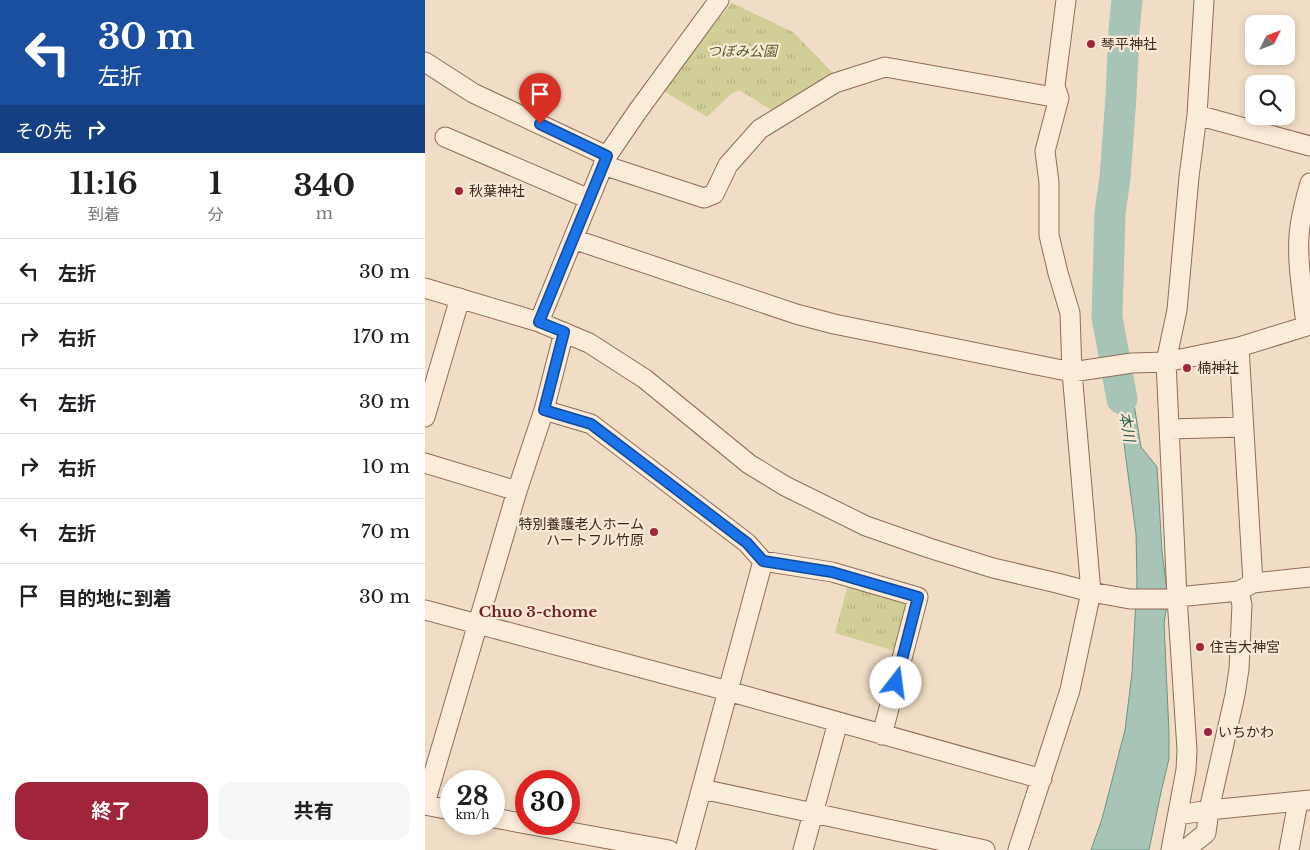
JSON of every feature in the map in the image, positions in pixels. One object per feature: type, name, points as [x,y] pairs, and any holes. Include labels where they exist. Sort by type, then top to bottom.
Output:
[{"type":"street","points":[[539,322],[605,160],[637,112],[719,0]]},
{"type":"street","points":[[1018,850],[1070,690],[1091,592],[1072,372],[1070,313],[1049,235],[1049,183],[1045,151],[1059,98],[1055,86],[1066,0]]},
{"type":"street","points":[[1171,850],[1187,750],[1172,598],[1166,362],[1177,310],[1189,177],[1197,115],[1204,0]]},
{"type":"street","points":[[425,62],[473,93],[605,160],[704,198],[714,194],[728,165],[760,128],[835,83],[885,67],[1059,98]]},
{"type":"street","points":[[1197,115],[1310,146]]},
{"type":"street","points":[[445,137],[589,198]]},
{"type":"street","points":[[573,239],[802,316],[1072,372],[1109,366],[1166,362],[1239,347],[1308,325],[1299,263],[1299,237],[1302,210],[1310,184]]},
{"type":"street","points":[[425,288],[539,322],[589,343],[645,379],[749,464],[785,486],[866,526],[929,548],[993,568],[1130,600],[1172,598],[1310,577]]},
{"type":"street","points":[[425,417],[460,298]]},
{"type":"street","points":[[440,807],[425,804],[517,491],[544,410],[564,332]]},
{"type":"street","points":[[1185,850],[1205,833],[1239,669],[1246,587],[1243,427],[1239,347]]},
{"type":"street","points":[[544,410],[591,424],[747,543],[763,561],[832,572],[918,597],[882,735]]},
{"type":"street","points":[[1169,429],[1243,427]]},
{"type":"street","points":[[425,463],[517,491]]},
{"type":"street","points":[[685,850],[763,561]]},
{"type":"street","points":[[425,610],[728,691],[1042,779]]},
{"type":"street","points":[[803,850],[837,722]]},
{"type":"street","points":[[702,790],[985,850]]},
{"type":"street","points":[[1178,815],[1209,810],[1304,801],[1289,850]]},
{"type":"street","points":[[505,820],[669,850]]},
{"type":"green space","name":"つぼみ公園","points":[[732,3],[793,32],[835,75],[775,112],[739,90],[731,94],[707,117],[662,90]]},
{"type":"green space","points":[[848,584],[910,599],[895,651],[835,633]]},
{"type":"water","points":[[1129,374],[1141,447],[1157,467],[1162,551],[1168,599],[1164,623],[1169,759],[1149,850],[1091,850],[1102,819],[1125,730],[1132,673],[1137,582],[1136,534],[1115,376]]},
{"type":"waterway","name":"本川","points":[[1122,399],[1107,317],[1110,213],[1115,178],[1127,0]]},
{"type":"place","name":"琴平神社","points":[[1091,44]]},
{"type":"place","name":"秋葉神社","points":[[459,191]]},
{"type":"place","name":"楠神社","points":[[1187,368]]},
{"type":"place","name":"特別養護老人ホーム ハートフル竹原","points":[[654,532]]},
{"type":"place","name":"住吉大神宮","points":[[1200,647]]},
{"type":"place","name":"いちかわ","points":[[1208,732]]},
{"type":"district","name":"Chuo 3-chome","points":[[538,612]]},
{"type":"route","points":[[540,124],[607,156],[539,322],[564,332],[544,410],[591,424],[747,543],[763,561],[832,572],[918,597],[896,683]]}]
